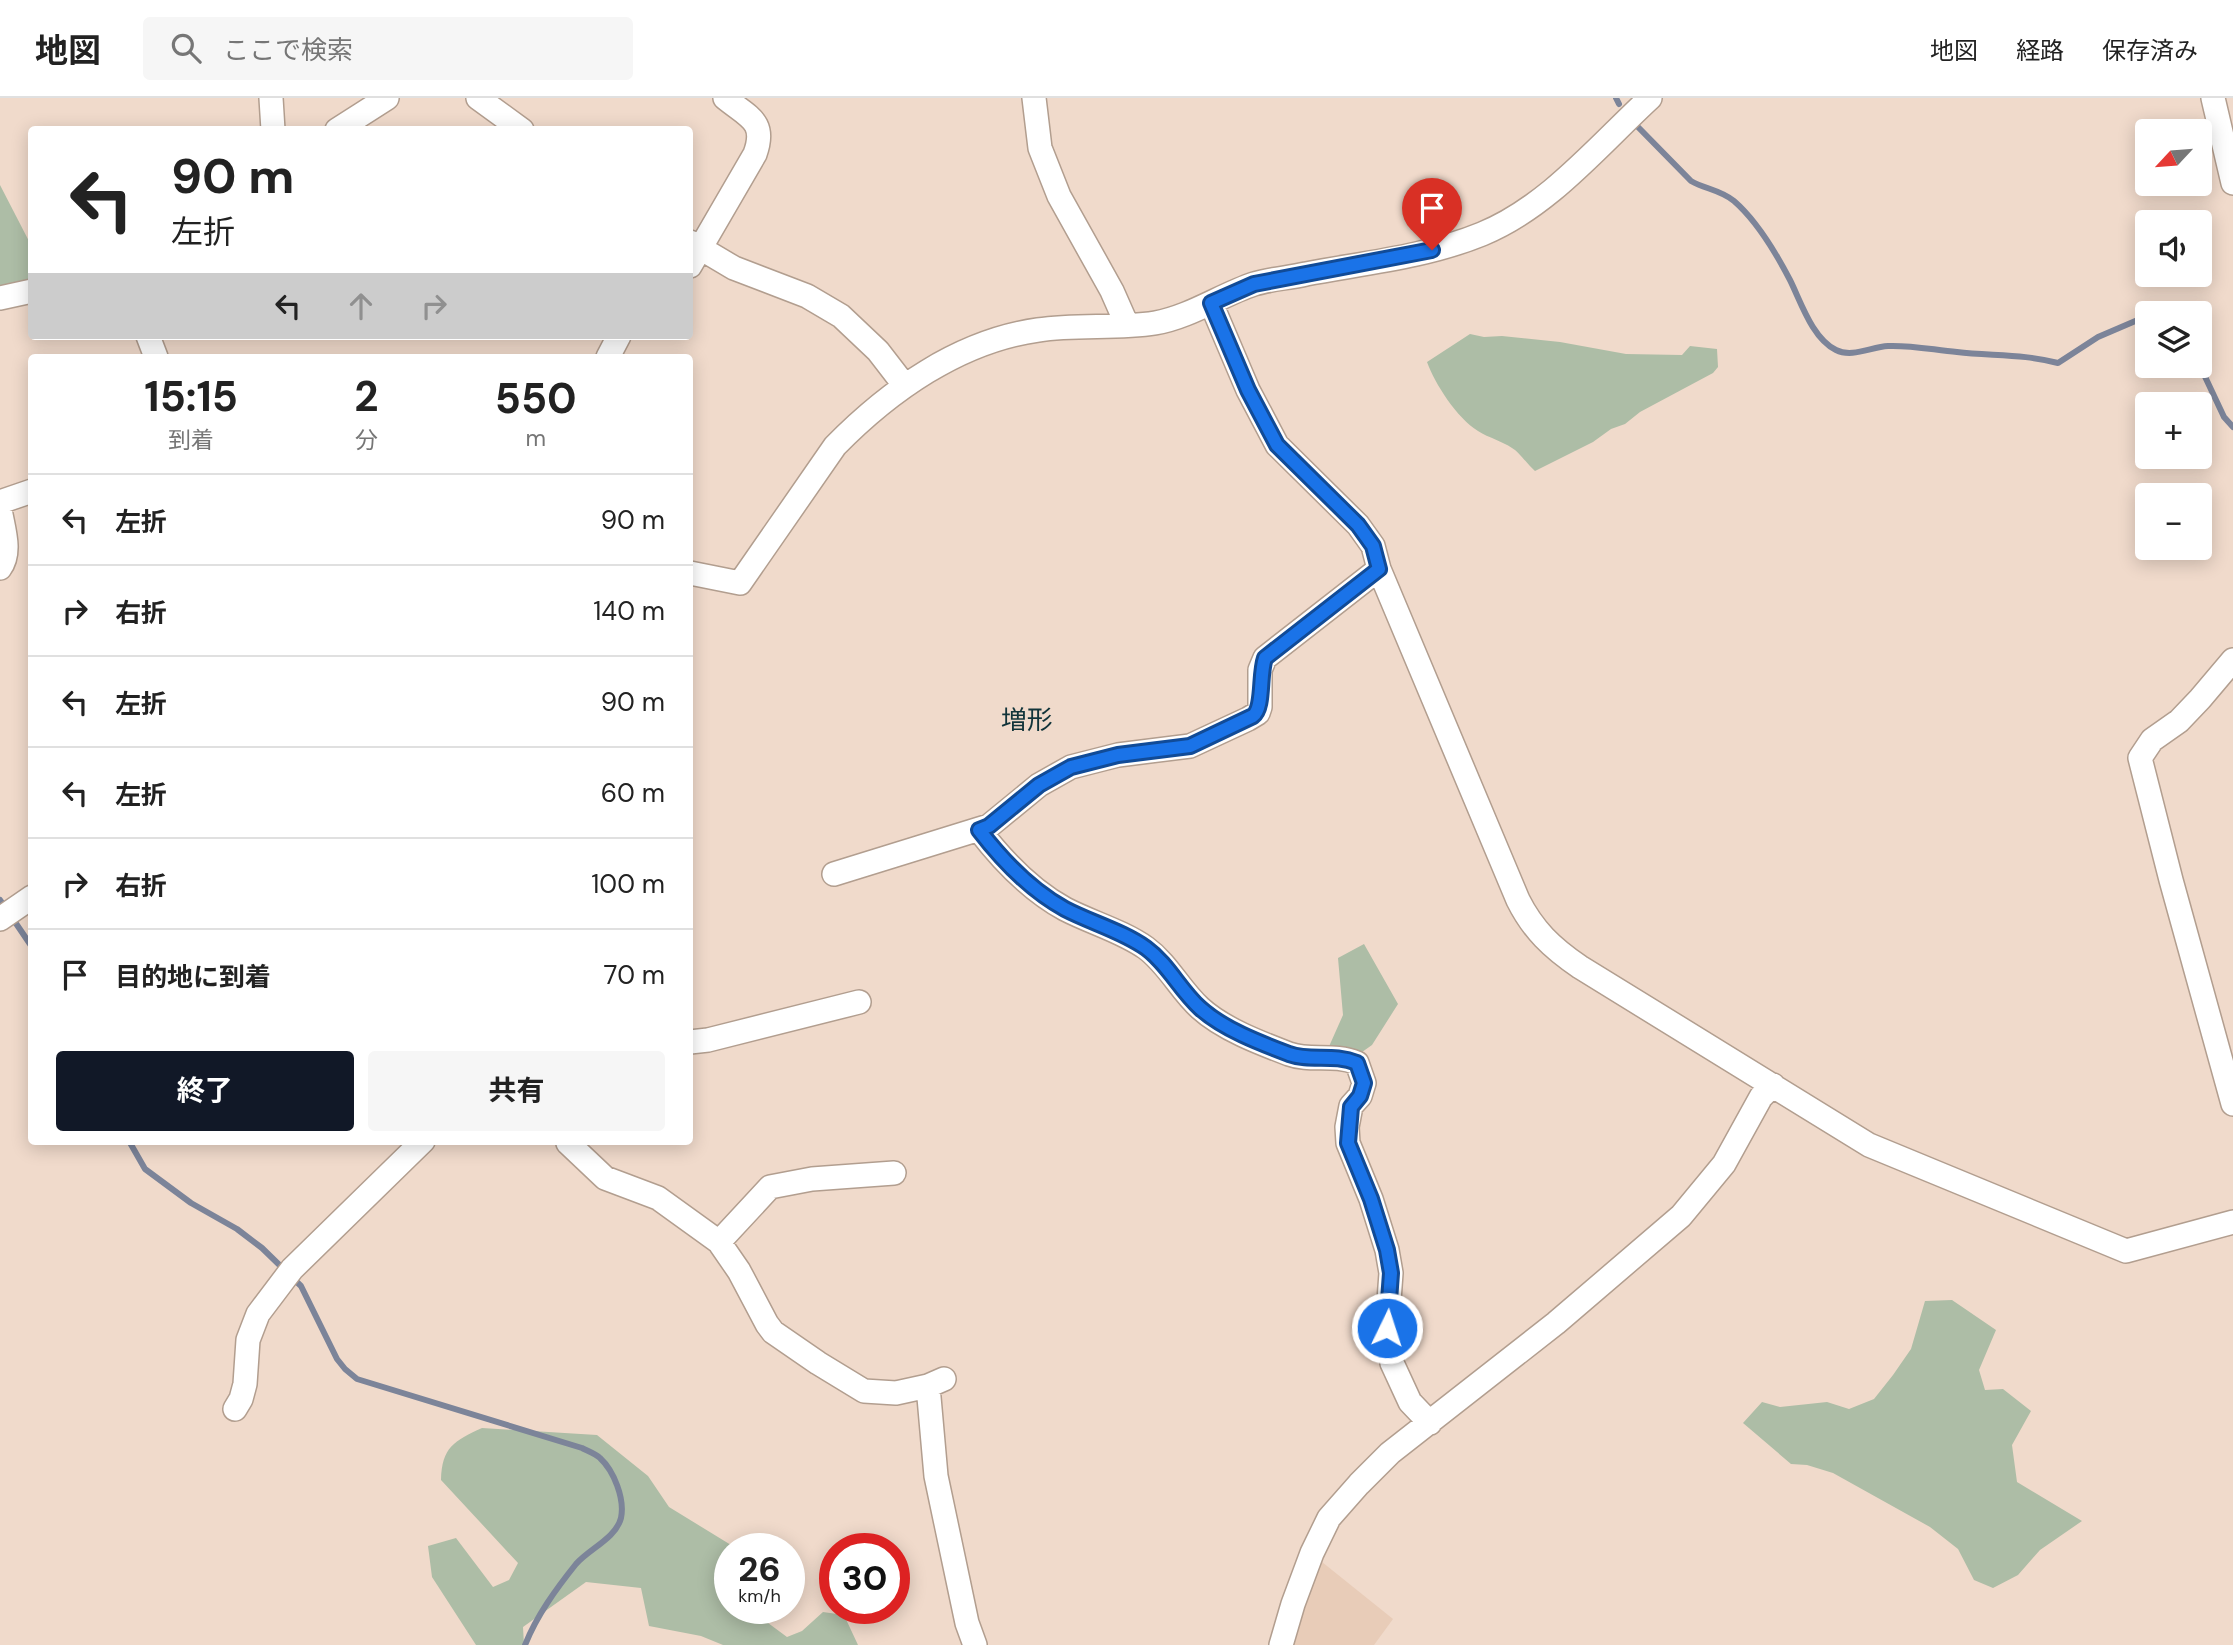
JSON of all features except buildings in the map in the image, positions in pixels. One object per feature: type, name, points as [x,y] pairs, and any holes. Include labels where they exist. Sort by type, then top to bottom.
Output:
[{"type":"street","points":[[271,98],[273,126]]},
{"type":"street","points":[[343,126],[387,98]]},
{"type":"street","points":[[478,98],[516,126]]},
{"type":"street","points":[[725,98],[754,122],[761,133],[760,142],[693,253],[807,296],[841,317],[878,351],[905,386]]},
{"type":"street","points":[[1034,98],[1040,148],[1059,196],[1112,291],[1127,325]]},
{"type":"street","points":[[693,574],[740,583],[835,446],[905,386],[963,352],[990,341],[1038,330],[1157,323],[1254,284],[1432,250],[1482,234],[1516,217],[1548,194],[1650,98]]},
{"type":"street","points":[[2213,98],[2233,183]]},
{"type":"street","points":[[0,298],[28,292]]},
{"type":"street","points":[[1211,303],[1248,390],[1277,445],[1358,525],[1373,546],[1379,569],[1518,900],[1528,920],[1542,938],[1570,960],[1868,1145],[2126,1251],[2233,1222]]},
{"type":"street","points":[[0,502],[28,492]]},
{"type":"street","points":[[0,509],[7,547],[4,563],[0,568]]},
{"type":"street","points":[[834,874],[989,826],[1039,785],[1071,767],[1118,755],[1190,746],[1253,716],[1260,707],[1260,670],[1265,658],[1379,569]]},
{"type":"street","points":[[2233,660],[2179,721],[2152,740],[2140,758],[2233,1104]]},
{"type":"street","points":[[979,830],[1000,856],[1055,902],[1150,951],[1200,1008],[1221,1022],[1291,1055],[1331,1056],[1357,1063],[1364,1083],[1360,1096],[1351,1107],[1348,1143],[1371,1199],[1387,1250],[1391,1273],[1387,1328],[1392,1363],[1410,1402],[1430,1423]]},
{"type":"street","points":[[693,1042],[859,1002]]},
{"type":"street","points":[[1281,1645],[1304,1571],[1329,1518],[1390,1454],[1556,1324],[1681,1216],[1724,1164],[1761,1097],[1773,1085]]},
{"type":"street","points":[[235,1409],[245,1384],[248,1340],[258,1314],[288,1275],[419,1145]]},
{"type":"street","points":[[570,1145],[605,1178],[658,1198],[719,1242],[740,1271],[767,1324],[774,1332],[818,1363],[864,1391],[896,1393],[936,1382],[936,1476],[967,1623],[975,1645]]},
{"type":"street","points":[[719,1242],[770,1187],[812,1179],[894,1173]]},
{"type":"shaded area","points":[[1322,1562],[1393,1619],[1374,1645],[1291,1645],[1316,1566]]},
{"type":"green space","points":[[0,185],[28,239],[28,284],[0,289]]},
{"type":"green space","points":[[1470,334],[1560,342],[1626,354],[1682,355],[1690,346],[1717,349],[1718,367],[1713,373],[1640,412],[1625,424],[1535,471],[1514,450],[1478,431],[1462,418],[1441,390],[1431,371],[1427,362]]},
{"type":"green space","points":[[1364,944],[1398,1004],[1372,1045],[1355,1057],[1327,1051],[1343,1015],[1338,958]]},
{"type":"green space","points":[[1952,1300],[1996,1330],[1979,1370],[1985,1390],[2003,1389],[2031,1411],[2012,1445],[2017,1482],[2082,1521],[2040,1550],[2018,1575],[1993,1588],[1974,1580],[1958,1549],[1930,1527],[1833,1473],[1807,1465],[1791,1464],[1743,1423],[1762,1402],[1780,1407],[1827,1402],[1849,1409],[1874,1399],[1911,1349],[1925,1301]]},
{"type":"green space","points":[[482,1428],[597,1435],[648,1476],[669,1507],[714,1535],[714,1624],[770,1624],[787,1637],[802,1631],[819,1616],[819,1624],[848,1624],[858,1645],[723,1645],[701,1636],[649,1626],[641,1588],[586,1582],[523,1627],[524,1645],[476,1645],[432,1577],[428,1546],[456,1538],[493,1587],[509,1580],[518,1563],[441,1480],[447,1452],[464,1437]]},
{"type":"waterway","points":[[1616,98],[1619,104]]},
{"type":"waterway","points":[[1638,127],[1691,181],[1729,197],[1750,218],[1779,259],[1814,328],[1820,337],[1836,350],[1848,353],[1905,346],[2058,363],[2098,337],[2135,321]]},
{"type":"waterway","points":[[2206,378],[2224,417],[2233,427]]},
{"type":"waterway","points":[[0,900],[28,941]]},
{"type":"waterway","points":[[131,1145],[145,1169],[191,1203],[237,1229],[262,1248],[301,1286],[337,1359],[357,1379],[582,1448],[596,1455],[605,1464],[620,1494],[622,1510],[618,1525],[614,1532],[581,1559],[569,1573],[541,1613],[525,1645]]},
{"type":"district","name":"増形","points":[[1027,720]]},
{"type":"route","points":[[1387,1328],[1391,1273],[1387,1250],[1371,1199],[1348,1143],[1351,1107],[1360,1096],[1364,1083],[1357,1063],[1331,1056],[1291,1055],[1221,1022],[1200,1008],[1150,951],[1137,942],[1064,908],[1037,889],[1000,856],[979,830],[989,826],[1039,785],[1071,767],[1118,755],[1190,746],[1258,713],[1260,670],[1265,658],[1379,569],[1373,546],[1358,525],[1277,445],[1248,390],[1211,303],[1254,284],[1432,250]]}]
